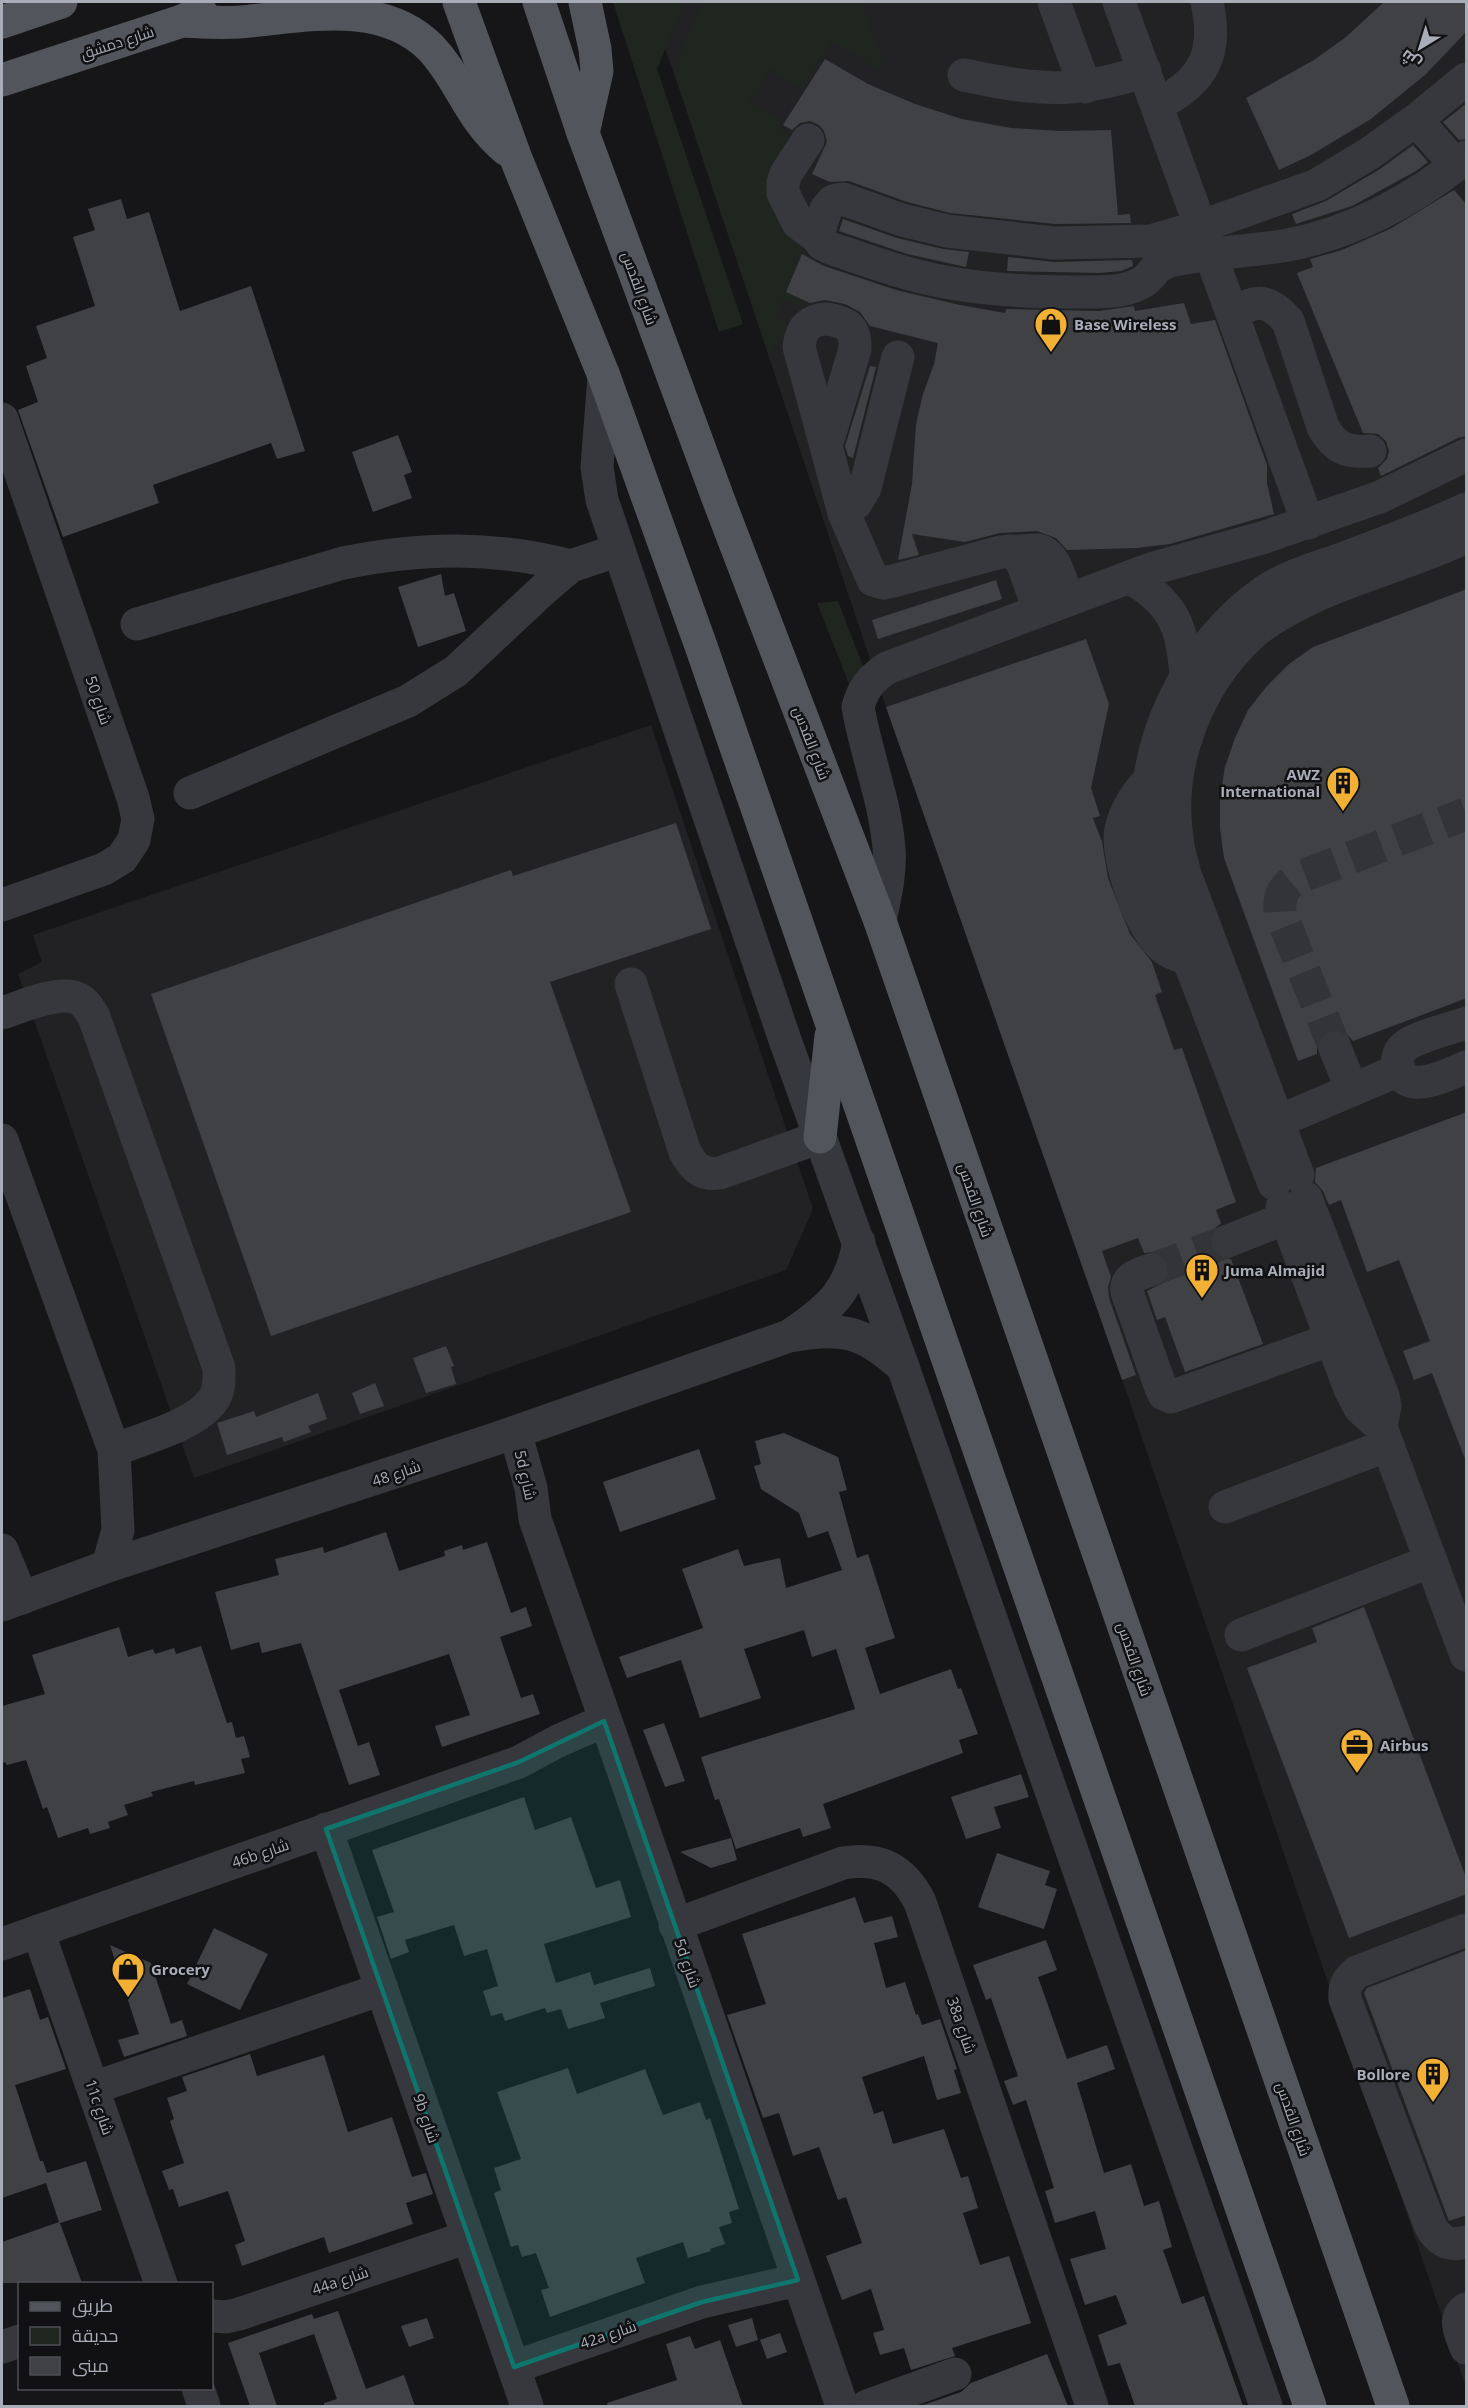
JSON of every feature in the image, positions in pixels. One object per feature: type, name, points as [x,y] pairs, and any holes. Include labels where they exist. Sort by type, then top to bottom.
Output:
[{"type":"main road","points":[[2,22],[61,2]]},
{"type":"main road","name":"شارع دمشق","points":[[2,80],[198,11],[232,2]]},
{"type":"main road","points":[[459,2],[515,156],[604,376],[701,646],[1310,2406]]},
{"type":"main road","name":"شارع القدس","points":[[539,2],[583,133],[719,501],[880,921],[1393,2406]]},
{"type":"main road","points":[[583,133],[597,71],[585,2]]},
{"type":"main road","points":[[198,11],[249,22],[353,11],[390,20],[404,26],[432,48],[478,119],[496,141],[515,156]]},
{"type":"main road","points":[[820,1137],[832,1028]]},
{"type":"street","points":[[1054,2],[1085,87]]},
{"type":"street","points":[[1119,2],[1231,305],[1308,523]]},
{"type":"street","points":[[1157,105],[1188,86],[1199,72],[1207,56],[1212,27],[1208,2]]},
{"type":"street","points":[[964,75],[1021,86],[1053,89],[1085,87],[1117,81],[1145,71]]},
{"type":"street","points":[[1154,254],[1152,276],[1142,283],[1127,288],[1097,292],[1049,292],[982,287],[943,282],[830,248],[822,244],[820,226],[826,209],[833,201],[843,199],[935,229],[993,238],[1154,254],[1170,261],[1184,258],[1207,241],[1270,203],[1317,185],[1370,153],[1467,79]]},
{"type":"street","points":[[1207,241],[1287,245],[1353,227],[1407,198],[1462,161],[1416,120]]},
{"type":"street","points":[[808,140],[783,183],[783,194],[787,202],[820,226]]},
{"type":"street","points":[[1270,203],[1287,245]]},
{"type":"street","points":[[982,287],[993,238]]},
{"type":"street","points":[[1231,305],[1264,303],[1278,310],[1288,321],[1323,426],[1330,439],[1342,448],[1356,452],[1366,441]]},
{"type":"street","points":[[844,513],[856,503],[865,488],[902,349],[853,332],[842,321],[815,320],[806,326],[800,336],[799,347],[844,513],[873,580],[883,583],[1010,551],[1021,559],[1054,605]]},
{"type":"street","points":[[826,446],[855,349],[853,332]]},
{"type":"street","points":[[604,376],[597,467],[602,500],[820,1137],[903,1367],[1266,2406]]},
{"type":"street","name":"شارع 50","points":[[2,419],[138,819],[134,840],[122,858],[104,869],[2,906]]},
{"type":"street","points":[[880,921],[888,884],[889,850],[885,814],[858,707],[862,691],[873,678],[887,668],[1140,573],[1265,537],[1380,497],[1467,455]]},
{"type":"street","points":[[1266,1127],[1189,959],[1160,881],[1150,841],[1151,778],[1154,758],[1166,718],[1186,677],[1209,642],[1234,615],[1267,590],[1304,572],[1467,509]]},
{"type":"street","points":[[1385,1436],[1355,1399],[1332,1340],[1289,1196],[1194,901],[1177,838],[1175,801],[1178,773],[1190,727],[1206,693],[1226,662],[1252,634],[1274,618],[1314,597],[1467,537]]},
{"type":"street","points":[[137,624],[343,563],[375,557],[445,550],[479,550],[510,553],[572,566]]},
{"type":"street","points":[[190,793],[408,700],[434,686],[480,650],[545,588],[572,566],[619,550]]},
{"type":"street","points":[[1140,573],[1170,584],[1200,621],[1209,642]]},
{"type":"street","points":[[1140,573],[1151,590],[1167,606],[1178,626],[1184,648],[1186,677]]},
{"type":"street","points":[[630,984],[690,1163],[700,1171],[711,1174],[720,1173],[820,1137]]},
{"type":"street","points":[[2,1013],[56,997],[67,996],[79,999],[94,1017],[219,1368],[220,1384],[215,1398],[205,1410],[180,1423],[114,1450]]},
{"type":"street","points":[[1467,1023],[1409,1044],[1401,1050],[1397,1060],[1399,1070],[1405,1079],[1415,1083],[1425,1082],[1467,1067]]},
{"type":"street","points":[[1335,1048],[1352,1090]]},
{"type":"street","points":[[1266,1127],[1399,1070]]},
{"type":"street","points":[[2,1140],[114,1450],[118,1530],[108,1566]]},
{"type":"street","points":[[1228,1241],[1289,1196]]},
{"type":"street","points":[[1289,1196],[1383,1396],[1385,1436],[1467,1656]]},
{"type":"street","name":"شارع 48","points":[[789,1336],[829,1307],[844,1287],[854,1266],[859,1242]]},
{"type":"street","points":[[1151,1270],[1130,1279],[1126,1285],[1127,1292],[1161,1388],[1164,1394],[1171,1397],[1332,1340]]},
{"type":"street","name":"شارع 48","points":[[7,1603],[108,1566],[505,1436],[789,1336],[817,1331],[839,1331],[861,1336],[883,1350],[903,1367]]},
{"type":"street","name":"5d شارع","points":[[505,1436],[531,1488],[535,1519],[842,2406]]},
{"type":"street","points":[[1224,1507],[1385,1436]]},
{"type":"street","points":[[2,1550],[7,1603]]},
{"type":"street","points":[[1241,1635],[1431,1561]]},
{"type":"street","name":"46b شارع","points":[[2,1944],[519,1762],[566,1755],[609,1732]]},
{"type":"street","name":"9b شارع","points":[[326,1829],[527,2406]]},
{"type":"street","name":"38a شارع","points":[[675,1925],[843,1863],[874,1862],[903,1876],[920,1902],[1092,2406]]},
{"type":"street","points":[[1467,1930],[1357,1972],[1348,1978],[1344,1988],[1344,1999],[1434,2234],[1443,2241],[1453,2244],[1467,2242]]},
{"type":"street","name":"11c شارع","points":[[38,1931],[161,2282]]},
{"type":"street","points":[[93,2088],[382,1989]]},
{"type":"street","name":"44a شارع","points":[[213,2316],[226,2317],[239,2314],[468,2237]]},
{"type":"street","name":"42a شارع","points":[[513,2367],[702,2302],[793,2266]]},
{"type":"street","points":[[1467,2309],[1461,2313],[1458,2320],[1467,2348]]},
{"type":"street","points":[[2,2347],[18,2342]]},
{"type":"street","points":[[867,2406],[955,2374]]},
{"type":"street","points":[[199,2390],[204,2406]]},
{"type":"highlighted area","points":[[604,1721],[798,2280],[702,2302],[514,2367],[326,1829],[519,1762]]},
{"type":"shaded area","points":[[647,2],[1466,2],[1466,2387],[1081,1259],[886,707],[673,70]]},
{"type":"shaded area","points":[[651,725],[813,1209],[786,1270],[194,1478],[18,974],[42,962],[33,935]]},
{"type":"green space","points":[[613,2],[684,2],[657,69],[743,324],[719,332]]},
{"type":"green space","points":[[703,2],[861,2],[883,61],[879,69],[831,42],[801,90],[771,69],[749,100],[781,122],[778,128],[796,139],[770,203],[784,226],[806,242],[793,270],[812,278],[800,306],[783,299],[775,318],[790,325],[769,356],[673,70]]},
{"type":"green space","points":[[838,601],[864,669],[851,689],[817,603]]},
{"type":"building","points":[[1384,2],[1467,2],[1467,31],[1426,74],[1371,119],[1311,155],[1279,170],[1246,98],[1314,60],[1346,37]]},
{"type":"building","points":[[825,59],[868,84],[915,104],[962,119],[1011,128],[1061,131],[1111,130],[1118,215],[1130,214],[1131,223],[1055,224],[950,213],[907,202],[849,181],[830,182],[812,174],[827,142],[824,131],[819,125],[810,121],[800,123],[792,130],[783,125]]},
{"type":"building","points":[[1467,103],[1467,139],[1459,140],[1443,122]]},
{"type":"building","points":[[1413,145],[1428,162],[1416,171],[1352,206],[1296,224],[1292,214],[1326,201],[1380,169]]},
{"type":"building","points":[[1454,190],[1467,205],[1467,436],[1458,438],[1381,476],[1378,468],[1387,459],[1389,451],[1386,441],[1378,434],[1363,433],[1297,273],[1313,267],[1310,259],[1342,250],[1390,229]]},
{"type":"building","points":[[121,199],[127,219],[149,212],[180,311],[251,286],[305,451],[277,459],[271,443],[153,485],[159,503],[63,537],[18,410],[38,402],[26,366],[47,358],[36,326],[95,306],[73,237],[95,230],[88,209]]},
{"type":"building","points":[[843,219],[897,238],[943,249],[969,252],[966,267],[907,254],[839,231]]},
{"type":"building","points":[[802,254],[824,266],[896,290],[1005,313],[1006,309],[1099,311],[1134,306],[1135,311],[1184,303],[1191,324],[1215,320],[1267,465],[1267,483],[1274,514],[1170,544],[1136,548],[1067,550],[1056,538],[1037,531],[1000,533],[965,542],[912,534],[919,555],[898,560],[912,484],[916,424],[938,343],[870,326],[860,312],[845,304],[825,300],[810,303],[786,292]]},
{"type":"building","points":[[1008,257],[1054,262],[1132,260],[1133,266],[1121,271],[1099,273],[1007,271]]},
{"type":"building","points":[[870,366],[876,367],[853,458],[848,456],[845,446]]},
{"type":"building","points":[[398,435],[412,472],[404,475],[412,498],[373,512],[352,452]]},
{"type":"building","points":[[441,574],[445,596],[454,593],[466,631],[418,647],[398,587]]},
{"type":"building","points":[[996,580],[1002,599],[878,639],[872,620]]},
{"type":"building","name":"AWZ International","points":[[1467,589],[1467,998],[1353,1041],[1346,1033],[1337,1029],[1329,1030],[1320,1037],[1317,1054],[1298,1061],[1224,858],[1220,828],[1220,797],[1225,767],[1235,738],[1248,710],[1267,686],[1289,664],[1313,647]]},
{"type":"building","points":[[1086,639],[1109,704],[1091,788],[1100,816],[1093,818],[1102,842],[1108,878],[1130,934],[1152,962],[1162,992],[1155,995],[1174,1050],[1182,1048],[1236,1202],[1216,1210],[1221,1223],[1213,1230],[1209,1239],[1210,1247],[1217,1256],[1231,1259],[1263,1344],[1185,1372],[1165,1317],[1157,1320],[1147,1291],[1165,1282],[1169,1273],[1169,1264],[1164,1257],[1155,1252],[1144,1253],[1138,1238],[1102,1251],[1111,1277],[1108,1287],[1109,1298],[1136,1375],[1122,1380],[886,707]]},
{"type":"building","points":[[676,823],[711,929],[550,982],[631,1212],[271,1336],[151,994],[511,870],[513,876]]},
{"type":"building","points":[[1467,1112],[1467,1458],[1465,1459],[1432,1373],[1414,1380],[1403,1351],[1430,1341],[1399,1260],[1367,1272],[1341,1200],[1329,1205],[1323,1191],[1315,1182],[1316,1168]]},
{"type":"building","points":[[446,1346],[454,1366],[451,1367],[456,1384],[426,1393],[413,1358]]},
{"type":"building","points":[[375,1383],[384,1406],[360,1414],[352,1393]]},
{"type":"building","points":[[318,1393],[327,1419],[308,1426],[311,1432],[284,1442],[282,1437],[227,1455],[217,1423],[254,1411],[256,1417]]},
{"type":"building","points":[[784,1433],[838,1457],[847,1490],[839,1492],[857,1558],[868,1554],[895,1638],[865,1648],[880,1694],[951,1669],[958,1689],[961,1688],[978,1734],[959,1740],[963,1753],[823,1804],[831,1828],[803,1837],[800,1828],[736,1849],[719,1799],[715,1800],[701,1757],[855,1709],[836,1649],[812,1657],[804,1630],[744,1649],[761,1698],[700,1718],[681,1660],[627,1678],[619,1657],[703,1628],[682,1569],[738,1549],[744,1566],[780,1558],[786,1588],[842,1570],[828,1531],[808,1538],[799,1513],[761,1489],[754,1466],[761,1464],[755,1441]]},
{"type":"building","points":[[699,1449],[716,1499],[620,1532],[603,1482]]},
{"type":"building","points":[[386,1532],[399,1571],[445,1556],[444,1551],[462,1545],[463,1550],[487,1542],[511,1613],[526,1607],[532,1626],[500,1637],[521,1698],[533,1694],[540,1714],[442,1747],[435,1726],[470,1715],[449,1654],[339,1690],[358,1746],[369,1742],[380,1775],[349,1785],[301,1643],[262,1653],[259,1642],[231,1650],[215,1592],[279,1575],[275,1559],[323,1547],[324,1553]]},
{"type":"building","name":"Airbus","points":[[1364,1607],[1467,1880],[1467,1894],[1349,1938],[1247,1668],[1317,1642],[1312,1628]]},
{"type":"building","points":[[119,1627],[128,1657],[153,1649],[155,1654],[174,1648],[176,1654],[201,1646],[227,1723],[232,1722],[236,1738],[244,1736],[250,1757],[241,1759],[245,1773],[195,1785],[194,1781],[151,1792],[153,1796],[124,1805],[128,1815],[108,1822],[110,1828],[90,1834],[88,1828],[58,1838],[47,1807],[43,1809],[26,1760],[7,1765],[5,1762],[2,1763],[2,1706],[45,1694],[32,1655]]},
{"type":"building","points":[[664,1723],[685,1781],[665,1787],[643,1730]]},
{"type":"building","points":[[1021,1774],[1029,1797],[994,1807],[1001,1828],[966,1839],[951,1797]]},
{"type":"building","points":[[524,1797],[535,1830],[571,1817],[596,1888],[620,1880],[631,1917],[544,1944],[556,1983],[590,1972],[594,1985],[650,1968],[655,1986],[600,2003],[605,2018],[568,2029],[561,2009],[547,2013],[545,2008],[505,2021],[502,2013],[491,2016],[483,1991],[498,1986],[487,1949],[464,1956],[454,1925],[405,1940],[409,1952],[391,1959],[377,1917],[394,1912],[372,1850]]},
{"type":"building","points":[[731,1838],[737,1860],[711,1868],[680,1852]]},
{"type":"building","points":[[997,1853],[1050,1871],[1045,1885],[1057,1889],[1044,1929],[978,1907]]},
{"type":"building","points":[[855,1897],[864,1923],[892,1916],[898,1937],[874,1943],[886,1988],[905,1982],[916,2015],[918,2014],[922,2025],[940,2019],[957,2069],[954,2070],[961,2093],[937,2100],[924,2056],[862,2077],[874,2114],[883,2111],[893,2144],[944,2129],[961,2178],[968,2176],[978,2208],[963,2213],[980,2265],[1009,2256],[1031,2323],[952,2348],[955,2356],[911,2370],[904,2348],[880,2355],[873,2333],[884,2330],[871,2289],[842,2300],[826,2256],[862,2243],[846,2197],[838,2200],[819,2147],[793,2156],[779,2113],[763,2118],[727,2015],[766,2004],[742,1934]]},
{"type":"building","points":[[214,1928],[268,1954],[240,2010],[187,1984]]},
{"type":"building","points":[[1046,1940],[1057,1970],[1038,1977],[1067,2059],[1107,2045],[1115,2069],[1077,2083],[1104,2173],[1131,2164],[1144,2206],[1159,2201],[1172,2247],[1163,2250],[1182,2304],[1204,2296],[1243,2406],[1135,2406],[1120,2363],[1108,2366],[1098,2335],[1127,2324],[1116,2295],[1085,2305],[1070,2259],[1106,2249],[1095,2211],[1055,2223],[1045,2191],[1054,2188],[1026,2100],[1013,2105],[1004,2081],[1018,2076],[991,1998],[986,2000],[973,1965]]},
{"type":"building","points":[[110,1945],[151,1963],[171,2024],[182,2020],[187,2036],[124,2057],[118,2040],[139,2034]]},
{"type":"building","name":"Bollore","points":[[1467,1950],[1467,2215],[1449,2221],[1364,1993],[1367,1988]]},
{"type":"building","points":[[30,1989],[40,2020],[48,2017],[66,2069],[15,2085],[40,2161],[43,2161],[47,2173],[86,2161],[102,2210],[60,2223],[82,2282],[2,2283],[2,2242],[59,2222],[46,2183],[2,2198],[2,1998]]},
{"type":"building","points":[[250,2054],[257,2076],[324,2055],[348,2132],[392,2117],[412,2177],[426,2173],[433,2194],[406,2203],[413,2224],[329,2253],[324,2237],[242,2266],[235,2245],[245,2241],[228,2191],[179,2207],[173,2189],[169,2190],[162,2171],[184,2163],[170,2121],[174,2119],[167,2098],[187,2091],[182,2077]]},
{"type":"building","points":[[568,2068],[577,2094],[645,2069],[663,2115],[700,2102],[706,2120],[710,2118],[739,2209],[729,2212],[732,2223],[719,2227],[725,2244],[688,2258],[683,2242],[636,2258],[645,2283],[550,2317],[541,2290],[549,2288],[536,2253],[522,2257],[518,2245],[511,2247],[494,2193],[501,2190],[494,2168],[521,2159],[497,2092]]},
{"type":"building","points":[[338,2311],[366,2389],[404,2375],[415,2406],[324,2406],[324,2403],[337,2399],[314,2334],[259,2353],[277,2406],[250,2406],[228,2343],[312,2314],[314,2319]]},
{"type":"building","points":[[427,2318],[434,2338],[409,2347],[401,2326]]},
{"type":"building","points":[[752,2318],[758,2340],[736,2347],[728,2325]]},
{"type":"building","points":[[780,2333],[787,2352],[767,2359],[760,2340]]},
{"type":"building","points":[[690,2336],[695,2349],[720,2340],[743,2406],[608,2406],[607,2403],[677,2380],[666,2344]]},
{"type":"building","points":[[1047,2354],[1068,2406],[920,2406],[961,2392],[971,2383]]},
{"type":"tunnel","points":[[1335,1048],[1280,912],[1283,892],[1297,878],[1466,814]]},
{"type":"tunnel","points":[[1151,1270],[1228,1241]]},
{"type":"place","name":"Base Wireless","points":[[1051,353]]},
{"type":"place","name":"AWZ International","points":[[1343,812]]},
{"type":"place","name":"Juma Almajid","points":[[1202,1299]]},
{"type":"place","name":"Airbus","points":[[1357,1774]]},
{"type":"place","name":"Grocery","points":[[128,1998]]},
{"type":"place","name":"Bollore","points":[[1433,2103]]}]
